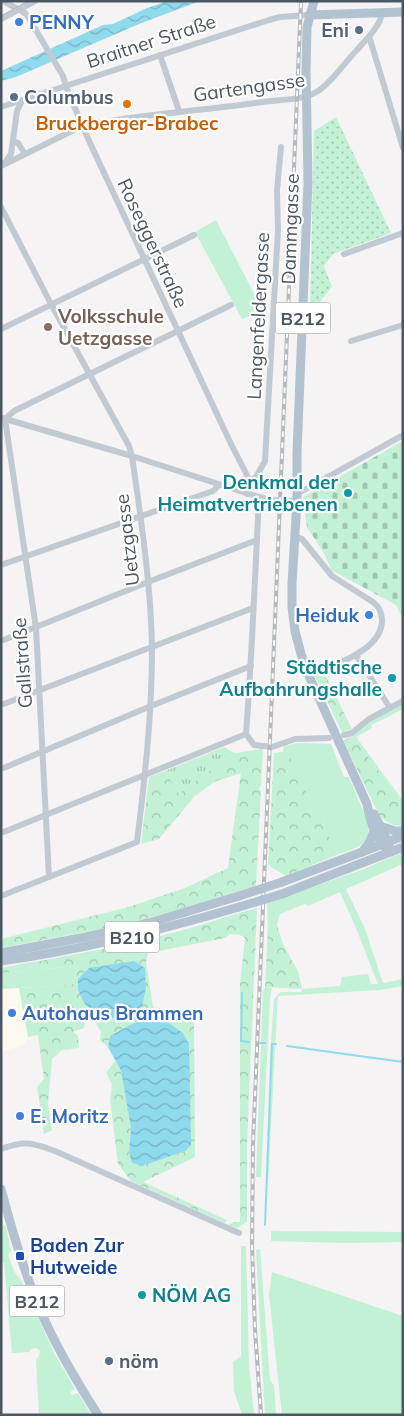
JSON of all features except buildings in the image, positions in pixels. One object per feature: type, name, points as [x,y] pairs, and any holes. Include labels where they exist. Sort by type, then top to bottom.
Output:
[{"type":"main road","name":"Dammgasse","points":[[314,1],[309,15],[306,35],[308,182],[292,607],[295,631],[309,676],[390,852]]},
{"type":"main road","name":"Braitner Straße","points":[[309,15],[403,12]]},
{"type":"main road","points":[[362,852],[378,828],[403,831]]},
{"type":"main road","name":"B210","points":[[1,953],[149,923],[282,882],[403,836]]},
{"type":"main road","name":"B210","points":[[1,963],[129,937],[239,907],[282,894],[403,847]]},
{"type":"main road","name":"B212","points":[[1,1189],[20,1256],[42,1315],[57,1345],[98,1415]]},
{"type":"street","points":[[4,1],[8,5],[20,9]]},
{"type":"street","points":[[1,19],[35,1]]},
{"type":"street","name":"Roseggerstraße","points":[[20,9],[27,14],[63,76],[82,126],[250,481]]},
{"type":"street","name":"Gartengasse","points":[[2,166],[82,126],[93,123],[307,96],[325,86],[381,21],[382,13]]},
{"type":"street","name":"Braitner Straße","points":[[1,107],[269,20],[280,17],[309,15]]},
{"type":"street","points":[[369,36],[403,148]]},
{"type":"street","points":[[160,55],[179,111]]},
{"type":"street","points":[[2,166],[11,154],[17,111],[22,101]]},
{"type":"street","points":[[13,141],[18,143],[25,154]]},
{"type":"street","name":"Langenfeldergasse","points":[[250,481],[256,477],[265,461],[278,230],[277,190],[281,147]]},
{"type":"street","name":"Uetzgasse","points":[[1,207],[51,304],[129,446],[141,517],[148,582],[152,647],[151,706],[146,774],[137,842],[49,877]]},
{"type":"street","points":[[344,254],[403,233]]},
{"type":"street","points":[[1,329],[194,235]]},
{"type":"street","points":[[3,418],[90,373],[231,306]]},
{"type":"street","points":[[351,341],[403,325]]},
{"type":"street","points":[[3,418],[132,456],[247,494],[272,500],[297,498],[403,435]]},
{"type":"street","name":"Gallstraße","points":[[3,418],[36,628],[49,877]]},
{"type":"street","points":[[247,494],[250,481]]},
{"type":"street","points":[[1,565],[213,491],[219,484]]},
{"type":"street","points":[[259,497],[246,734],[254,745],[272,747],[295,739],[329,738]]},
{"type":"street","points":[[295,537],[302,539],[332,576],[373,602],[382,613],[380,634],[374,641],[356,655],[328,669]]},
{"type":"street","points":[[1,641],[257,540]]},
{"type":"street","points":[[1,705],[253,608]]},
{"type":"street","points":[[356,655],[390,708]]},
{"type":"street","points":[[1,769],[251,666]]},
{"type":"street","points":[[344,735],[352,733],[369,718],[403,701]]},
{"type":"street","points":[[1,833],[246,734]]},
{"type":"street","points":[[1,896],[49,877]]},
{"type":"street","points":[[1,1149],[22,1143],[31,1143],[55,1151],[239,1233]]},
{"type":"shaded area","name":"Autohaus Brammen","points":[[19,988],[28,1037],[24,1045],[1,1052],[1,989]]},
{"type":"green space","points":[[336,117],[391,233],[333,254],[324,266],[332,287],[310,314],[314,131]]},
{"type":"green space","points":[[216,220],[263,311],[242,319],[195,232]]},
{"type":"green space","points":[[403,441],[403,620],[396,605],[331,570],[325,555],[307,527],[303,497]]},
{"type":"green space","points":[[318,670],[325,674],[352,729],[342,732],[315,676]]},
{"type":"green space","points":[[403,704],[403,709],[371,725],[372,728],[356,737],[403,801],[403,804],[354,738],[351,737],[372,720]]},
{"type":"green space","points":[[351,737],[354,738],[403,804],[403,826],[390,823],[379,815],[343,740]]},
{"type":"green space","points":[[298,743],[331,744],[344,777],[349,777],[369,825],[367,838],[356,848],[339,854],[323,827],[325,817],[322,812],[313,807],[287,752],[284,752],[284,746]]},
{"type":"green space","points":[[224,747],[235,753],[179,794],[165,771]]},
{"type":"green space","points":[[263,749],[261,786],[259,790],[261,790],[256,886],[126,924],[1,948],[1,939],[125,908],[185,888],[228,868],[241,773],[214,782],[194,797],[159,839],[141,844],[149,777],[165,771],[179,794],[235,753]]},
{"type":"green space","points":[[287,751],[313,807],[322,812],[325,817],[323,827],[339,854],[286,876],[268,865],[274,753]]},
{"type":"green space","points":[[403,852],[403,864],[346,889],[365,929],[383,983],[403,979],[403,986],[380,990],[278,996],[268,1181],[266,1181],[274,999],[281,992],[301,992],[302,989],[340,986],[342,977],[368,974],[371,984],[378,984],[340,892],[308,906],[305,904],[280,914],[277,925],[268,926],[267,903],[364,869]]},
{"type":"green space","points":[[257,908],[247,1144],[247,1222],[237,1228],[229,1225],[233,1222],[240,1222],[240,983],[245,938],[240,935],[230,934],[225,938],[148,953],[146,962],[153,1007],[194,1018],[195,1157],[143,1182],[227,1220],[225,1223],[131,1181],[118,1164],[110,1099],[112,1084],[106,1073],[115,1061],[121,1071],[131,1128],[129,1152],[185,1151],[110,1036],[108,1047],[100,1040],[101,1032],[93,1019],[85,1018],[84,1028],[73,1032],[78,1036],[79,1048],[62,1050],[52,1059],[48,1104],[52,1130],[44,1134],[37,1087],[44,1079],[38,1035],[28,1037],[19,988],[72,985],[79,966],[1,973],[1,968],[139,941],[184,930]]},
{"type":"green space","points":[[277,925],[283,944],[298,971],[302,989],[265,987],[268,926]]},
{"type":"green space","points":[[79,966],[72,985],[1,989],[1,973]]},
{"type":"green space","points":[[265,987],[272,988],[261,1177],[256,1177],[263,991]]},
{"type":"green space","points":[[2,1224],[6,1227],[11,1251],[8,1255],[14,1271],[23,1284],[54,1353],[75,1389],[70,1392],[72,1395],[78,1393],[91,1415],[39,1415],[36,1359],[40,1351],[34,1348],[29,1352],[12,1353],[4,1263],[1,1263]]},
{"type":"green space","points":[[271,1231],[403,1232],[403,1242],[271,1241]]},
{"type":"green space","points":[[241,1246],[246,1246],[249,1364],[254,1415],[242,1415],[234,1391],[233,1362],[241,1356]]},
{"type":"green space","points":[[260,1249],[270,1380],[274,1386],[276,1415],[265,1415],[256,1250]]},
{"type":"green space","points":[[272,1272],[403,1316],[403,1415],[282,1415],[269,1295]]},
{"type":"water","points":[[168,1],[200,1],[139,24],[16,77],[1,81],[1,71],[103,25],[113,24],[147,8]]},
{"type":"water","points":[[134,961],[145,968],[146,988],[142,1007],[130,1019],[99,1017],[84,1003],[78,990],[78,979],[89,968]]},
{"type":"water","points":[[152,1017],[166,1021],[183,1033],[189,1044],[191,1145],[185,1151],[142,1166],[132,1163],[129,1152],[131,1128],[121,1071],[108,1047],[110,1036],[132,1024]]},
{"type":"waterway","points":[[242,993],[241,1041],[249,1042]]},
{"type":"waterway","points":[[260,1043],[265,1043]]},
{"type":"waterway","points":[[265,1225],[272,1044],[276,1044]]},
{"type":"waterway","points":[[287,1046],[403,1062]]},
{"type":"tram line","points":[[1,16],[28,1]]},
{"type":"railway","points":[[261,1415],[252,1245],[253,1144],[301,1]]},
{"type":"place","name":"PENNY","points":[[19,22]]},
{"type":"place","name":"Eni","points":[[359,30]]},
{"type":"place","name":"Columbus","points":[[14,97]]},
{"type":"place","name":"Bruckberger-Brabec","points":[[127,104]]},
{"type":"place","name":"Volksschule Uetzgasse","points":[[48,327]]},
{"type":"place","name":"Denkmal der Heimatvertriebenen","points":[[348,493]]},
{"type":"place","name":"Heiduk","points":[[369,615]]},
{"type":"place","name":"Städtische Aufbahrungshalle","points":[[392,678]]},
{"type":"place","name":"Autohaus Brammen","points":[[12,1013]]},
{"type":"place","name":"E. Moritz","points":[[20,1116]]},
{"type":"place","name":"Baden Zur Hutweide","points":[[20,1256]]},
{"type":"place","name":"NÖM AG","points":[[142,1295]]},
{"type":"place","name":"nöm","points":[[109,1361]]}]
